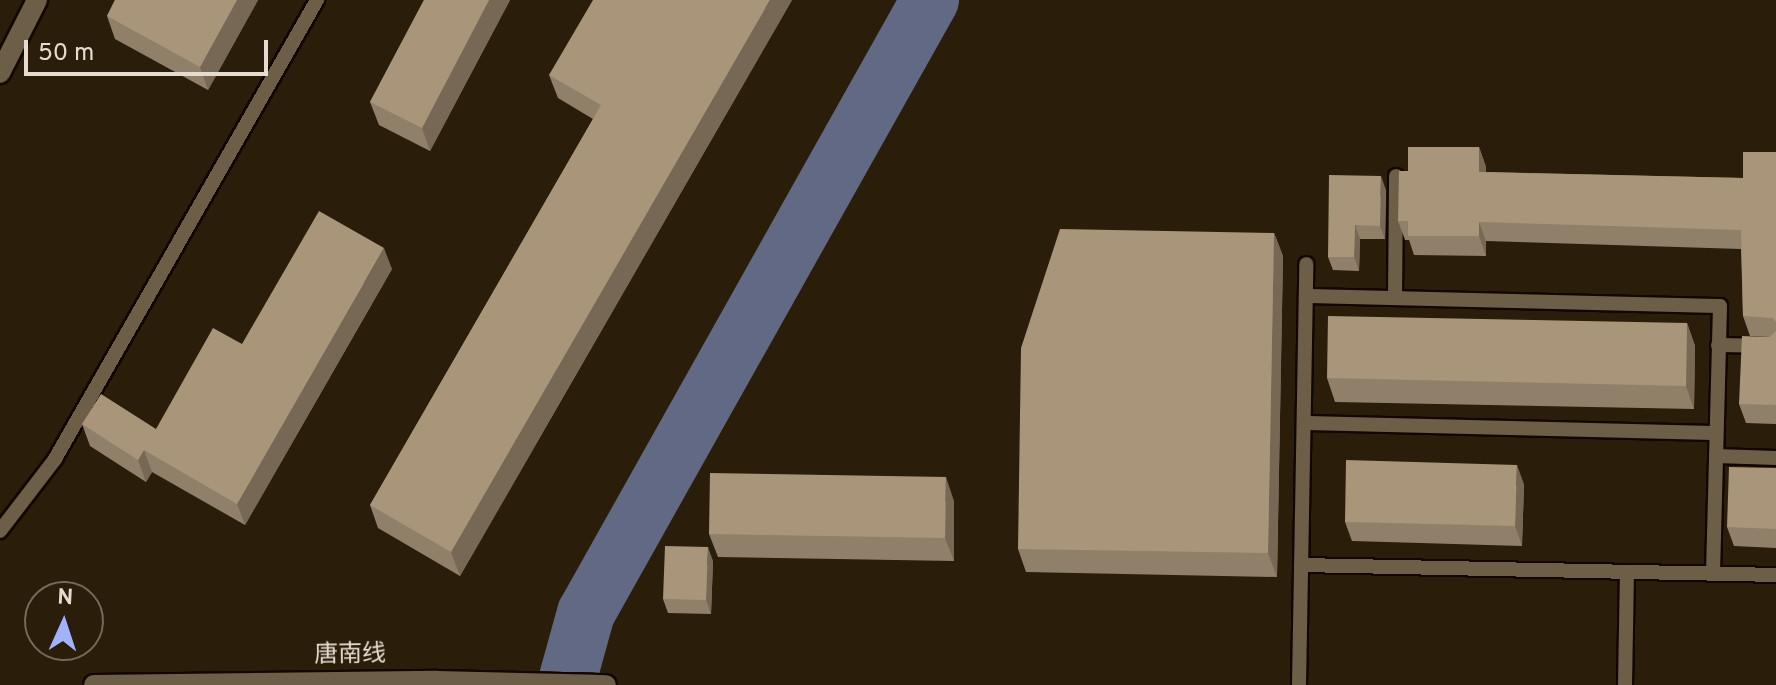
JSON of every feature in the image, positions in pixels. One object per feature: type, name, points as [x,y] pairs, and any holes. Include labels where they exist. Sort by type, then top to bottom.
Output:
[{"type":"street","points":[[0,73],[37,0]]},
{"type":"street","name":"唐南线","points":[[94,685],[444,682],[606,685]]},
{"type":"lane","points":[[0,531],[55,459],[317,0]]},
{"type":"lane","points":[[1395,298],[1396,176]]},
{"type":"lane","points":[[1299,685],[1306,264]]},
{"type":"lane","points":[[1306,296],[1720,306],[1713,574]]},
{"type":"lane","points":[[1718,345],[1776,346]]},
{"type":"lane","points":[[1304,423],[1716,433]]},
{"type":"lane","points":[[1716,456],[1776,458]]},
{"type":"lane","points":[[1301,565],[1776,575]]},
{"type":"lane","points":[[1625,685],[1627,572]]},
{"type":"building","points":[[115,0],[237,0],[200,67],[107,16]]},
{"type":"building","points":[[424,0],[489,0],[422,128],[370,102]]},
{"type":"building","points":[[593,0],[770,0],[451,552],[370,505],[601,105],[549,75]]},
{"type":"building","points":[[1408,147],[1479,147],[1479,172],[1743,178],[1743,152],[1776,152],[1776,322],[1773,318],[1743,316],[1741,230],[1479,222],[1479,236],[1408,236],[1408,221],[1398,221],[1399,171],[1408,171]]},
{"type":"building","points":[[1329,175],[1381,176],[1380,226],[1355,225],[1354,257],[1328,257]]},
{"type":"building","points":[[319,211],[384,248],[237,504],[144,450],[138,460],[82,424],[101,394],[156,429],[213,328],[242,344]]},
{"type":"building","points":[[1060,229],[1274,233],[1268,553],[1018,549],[1021,348]]},
{"type":"building","points":[[1328,316],[1687,323],[1686,386],[1327,378]]},
{"type":"building","points":[[1776,331],[1776,405],[1739,404],[1742,336],[1770,337]]},
{"type":"building","points":[[1346,460],[1517,465],[1515,526],[1345,522]]},
{"type":"building","points":[[1729,467],[1776,468],[1776,529],[1727,527]]},
{"type":"building","points":[[710,473],[946,477],[945,538],[709,534]]},
{"type":"building","points":[[665,546],[708,547],[706,600],[663,599]]},
{"type":"waterway","points":[[566,685],[586,613],[930,0]]}]
